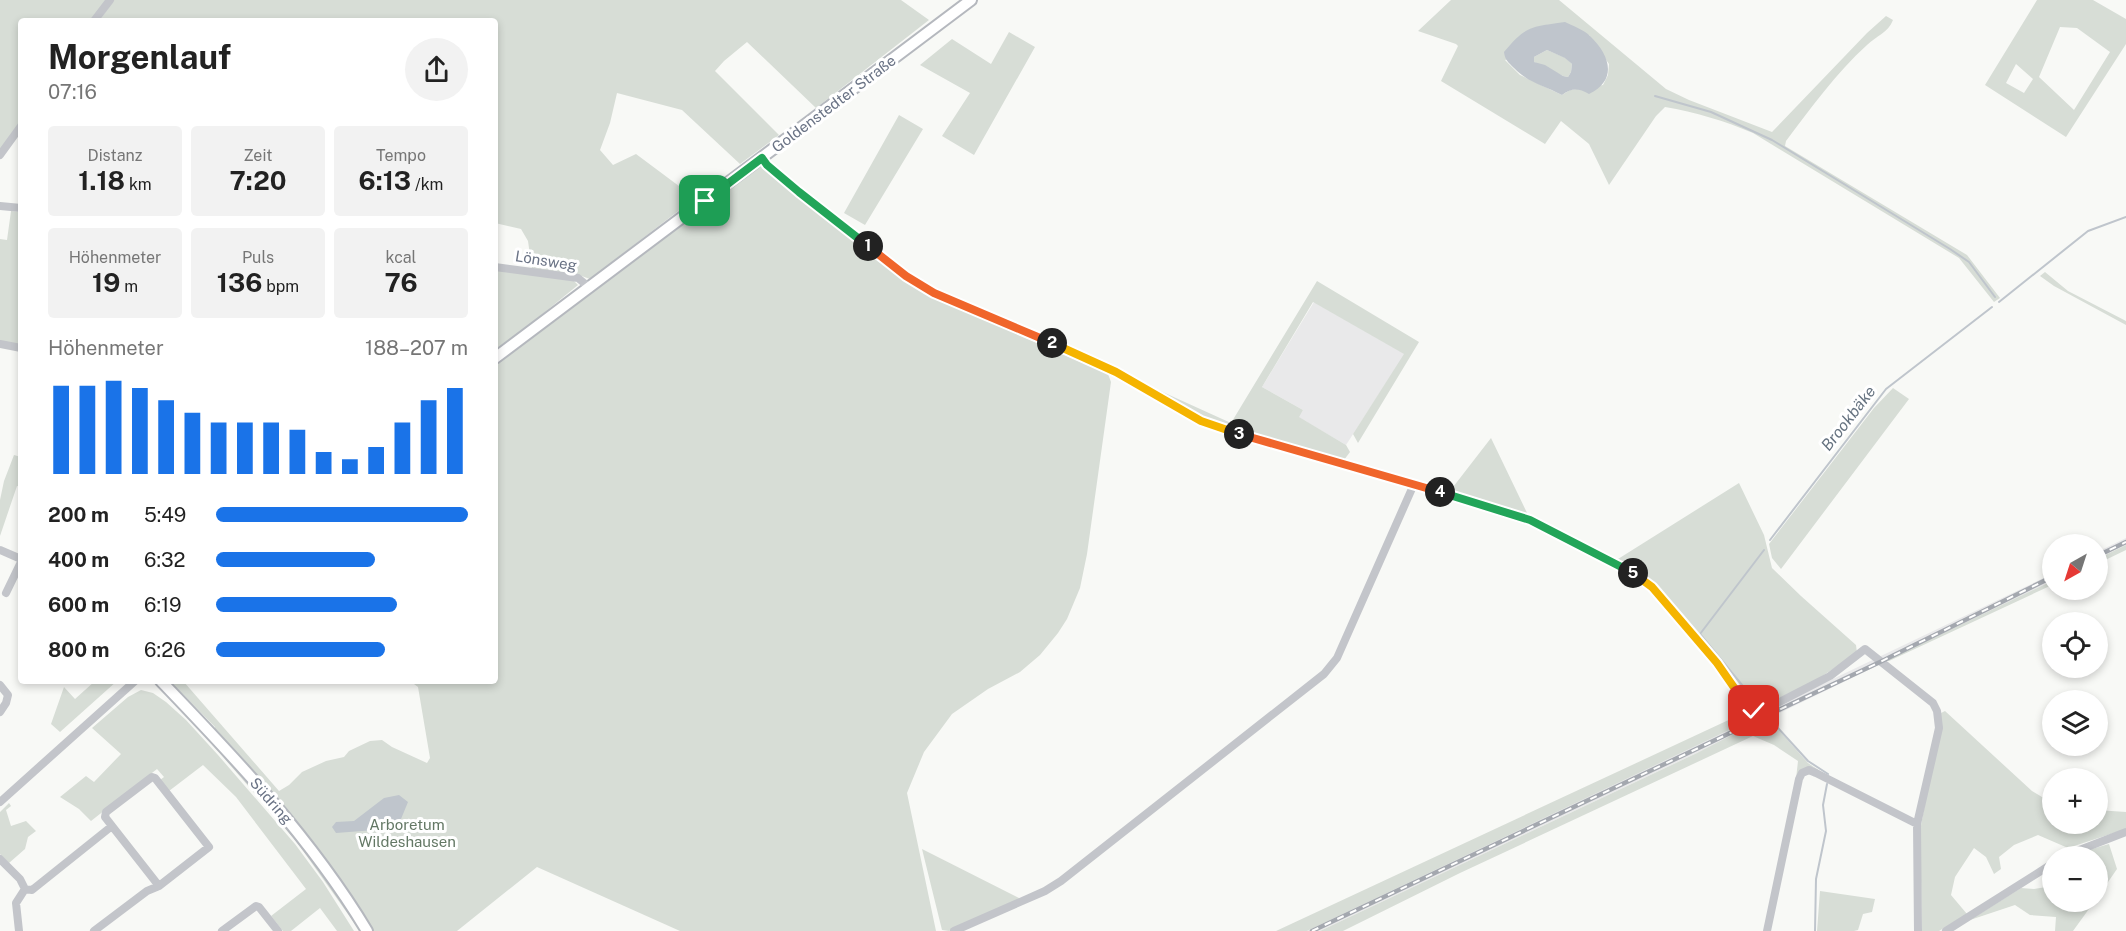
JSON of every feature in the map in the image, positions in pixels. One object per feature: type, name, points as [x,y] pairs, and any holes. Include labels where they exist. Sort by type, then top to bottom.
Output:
[{"type":"main road","name":"Goldenstedter Straße","points":[[498,356],[971,0]]},
{"type":"main road","name":"Südring","points":[[164,684],[200,720],[292,825],[348,900],[367,931]]},
{"type":"street","points":[[96,18],[110,0]]},
{"type":"street","points":[[0,155],[18,130]]},
{"type":"street","points":[[762,158],[799,192],[906,276],[934,293],[1107,368],[1215,427],[1530,520],[1628,569],[1645,580],[1717,663],[1749,709],[1760,712],[1830,676],[1865,649],[1933,703],[1937,711],[1939,728],[1917,824],[1918,931]]},
{"type":"street","points":[[0,206],[18,208]]},
{"type":"street","name":"Lönsweg","points":[[498,267],[578,278],[590,288]]},
{"type":"street","points":[[0,344],[18,347]]},
{"type":"street","points":[[954,931],[1046,891],[1061,881],[1324,674],[1337,658],[1414,484]]},
{"type":"street","points":[[0,550],[18,559]]},
{"type":"street","points":[[6,593],[18,567]]},
{"type":"street","points":[[0,802],[132,684]]},
{"type":"street","points":[[0,685],[8,695],[0,712]]},
{"type":"street","points":[[1767,931],[1802,772],[1809,770],[1816,773],[1917,824]]},
{"type":"street","points":[[94,931],[147,891],[159,886],[209,847],[155,777],[152,777],[106,812],[105,817],[159,886]]},
{"type":"street","points":[[25,889],[32,890],[112,826]]},
{"type":"street","points":[[2090,846],[2126,832]]},
{"type":"street","points":[[0,859],[20,879],[25,889]]},
{"type":"street","points":[[1946,931],[2042,870]]},
{"type":"street","points":[[19,931],[16,903],[25,889]]},
{"type":"street","points":[[222,931],[256,906],[260,907],[279,931]]},
{"type":"shaded area","points":[[1565,22],[1590,36],[1606,59],[1608,67],[1604,82],[1589,94],[1575,90],[1562,95],[1526,78],[1506,59],[1504,52],[1524,32]],"holes":[[[1547,50],[1565,58],[1572,64],[1568,77],[1534,62],[1534,57]]]},
{"type":"shaded area","points":[[1314,302],[1405,354],[1346,445],[1298,417],[1303,410],[1262,387]]},
{"type":"shaded area","points":[[2126,538],[2126,545],[2108,554],[2108,547]]},
{"type":"shaded area","points":[[2042,579],[2042,586],[1697,753],[1320,931],[1307,931]]},
{"type":"shaded area","points":[[399,795],[408,802],[401,819],[388,829],[336,833],[332,827],[336,822],[354,821],[384,798]]},
{"type":"green space","points":[[0,0],[106,0],[93,18],[18,18],[18,126],[0,150]]},
{"type":"green space","points":[[114,0],[901,0],[929,20],[816,108],[747,42],[715,71],[779,135],[740,164],[682,110],[617,93],[610,123],[600,150],[613,165],[636,154],[695,198],[590,279],[576,274],[532,269],[528,241],[521,229],[498,224],[498,18],[101,18]]},
{"type":"green space","points":[[1451,0],[1559,0],[1666,89],[1772,132],[1886,16],[1893,20],[1888,28],[1867,45],[1834,79],[1786,141],[1785,146],[1967,255],[2000,298],[1994,302],[1959,258],[1753,133],[1710,117],[1665,107],[1656,116],[1609,185],[1589,144],[1561,121],[1545,144],[1441,81],[1458,46],[1418,31]],"holes":[[[1589,35],[1609,64],[1608,75],[1603,85],[1570,90],[1562,95],[1520,75],[1505,60]]]},
{"type":"green space","points":[[2037,0],[2093,0],[2126,19],[2126,44],[2066,137],[1985,85]],"holes":[[[2060,27],[2077,28],[2110,52],[2074,110],[2039,77]],[[2016,64],[2033,79],[2024,93],[2006,83]]]},
{"type":"green space","points":[[1009,32],[1035,47],[974,155],[942,136],[970,93],[920,65],[952,39],[991,64]]},
{"type":"green space","points":[[1547,50],[1566,58],[1572,64],[1568,77],[1534,62],[1534,57]]},
{"type":"green space","points":[[899,115],[923,129],[865,225],[844,213]]},
{"type":"green space","name":"Arboretum Wildeshausen","points":[[761,165],[923,293],[1108,374],[1111,382],[1087,554],[1080,588],[1067,619],[1040,655],[1020,672],[988,689],[952,714],[924,752],[907,793],[936,931],[680,931],[537,867],[457,931],[373,931],[334,873],[215,732],[215,727],[173,684],[186,684],[279,791],[302,772],[326,761],[344,757],[349,751],[370,741],[382,740],[427,763],[430,758],[418,687],[414,684],[498,684],[498,360]]},
{"type":"green space","points":[[11,211],[18,212],[18,344],[0,341],[0,239],[7,240]]},
{"type":"green space","points":[[498,269],[572,279],[578,285],[498,351]]},
{"type":"green space","points":[[2045,272],[2068,291],[2126,321],[2126,325],[2054,286],[2040,276]]},
{"type":"green space","points":[[1317,281],[1419,342],[1358,443],[1353,434],[1404,354],[1313,302],[1262,387],[1303,410],[1299,417],[1346,445],[1350,452],[1344,460],[1206,420],[1123,374],[1231,423]]},
{"type":"green space","points":[[1893,388],[1909,399],[1781,569],[1772,558],[1769,544],[1874,408]]},
{"type":"green space","points":[[1491,438],[1529,517],[1450,491]]},
{"type":"green space","points":[[14,455],[18,456],[18,486],[0,536],[0,500],[4,481]]},
{"type":"green space","points":[[1739,483],[1764,535],[1772,568],[1856,645],[1857,653],[1815,681],[1758,708],[1752,706],[1744,698],[1651,581],[1618,559]]},
{"type":"green space","points":[[2126,545],[2126,550],[2108,559],[2108,554]]},
{"type":"green space","points":[[2042,586],[2042,590],[1885,661]]},
{"type":"green space","points":[[92,684],[114,684],[60,732],[51,724],[64,687],[75,699]]},
{"type":"green space","points":[[141,690],[153,693],[166,702],[218,755],[295,844],[323,882],[354,931],[337,931],[320,908],[291,931],[283,931],[271,916],[306,889],[236,797],[203,765],[169,791],[160,780],[164,777],[157,769],[91,821],[79,809],[60,797],[86,776],[94,782],[121,754],[92,728],[128,697]]},
{"type":"green space","points":[[1745,706],[1752,719],[1307,931],[1276,931],[1735,717],[1742,712],[1742,707]]},
{"type":"green space","points":[[1945,711],[2032,791],[2042,797],[2042,834],[2108,834],[2108,811],[2126,812],[2126,829],[2074,846],[2063,846],[2038,835],[2014,845],[1999,857],[2001,869],[1994,874],[1986,857],[1974,848],[1955,877],[1951,895],[1967,914],[1939,931],[1922,931],[1920,830],[1941,713]]},
{"type":"green space","points":[[1767,717],[1808,763],[1826,775],[1812,767],[1796,779],[1798,761],[1774,745],[1753,736],[1460,873],[1343,931],[1320,931],[1697,753]]},
{"type":"green space","points":[[204,735],[213,740],[291,832],[327,880],[360,931],[296,841]]},
{"type":"green space","points":[[9,803],[11,806],[6,810],[11,826],[26,821],[36,831],[28,837],[25,849],[9,863],[0,854],[0,812]]},
{"type":"green space","points":[[2109,844],[2117,869],[2108,882],[2108,846],[2102,846]]},
{"type":"green space","points":[[922,849],[1021,899],[949,931],[942,930]]},
{"type":"green space","points":[[2021,888],[2042,888],[2042,912],[2087,912],[2073,931],[2055,931],[2056,917],[2030,915],[2015,905],[1970,920]]},
{"type":"green space","points":[[1820,891],[1875,899],[1872,912],[1863,914],[1858,930],[1817,931]]},
{"type":"waterway","points":[[1655,96],[1711,112],[1772,140],[1969,262],[1995,297]]},
{"type":"waterway","name":"Brookbäke","points":[[1999,302],[2088,231],[2126,217]]},
{"type":"waterway","name":"Brookbäke","points":[[1770,540],[1886,389],[1992,307]]},
{"type":"waterway","name":"Brookbäke","points":[[1761,708],[1700,634],[1764,550]]},
{"type":"waterway","name":"Brookbäke","points":[[1769,718],[1808,761],[1828,774]]},
{"type":"waterway","name":"Brookbäke","points":[[1815,931],[1816,879],[1826,831],[1823,805],[1827,784]]},
{"type":"railway","points":[[2108,551],[2126,542]]},
{"type":"railway","points":[[1312,931],[1880,662],[2042,582]]},
{"type":"route","points":[[705,201],[762,158],[799,192],[913,281],[934,293],[1116,372],[1201,421],[1442,492],[1530,520],[1554,531],[1645,580],[1717,663],[1749,709],[1754,711]]}]
